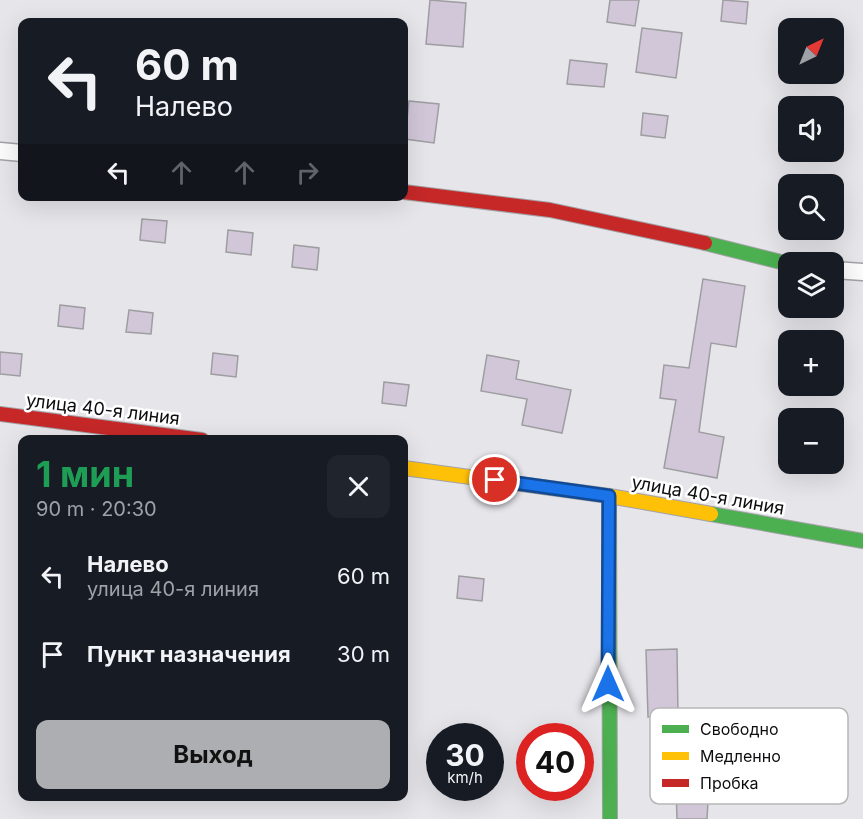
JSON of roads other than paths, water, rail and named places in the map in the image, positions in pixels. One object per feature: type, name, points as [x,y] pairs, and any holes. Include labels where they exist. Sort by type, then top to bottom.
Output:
[{"type":"street","points":[[0,151],[18,153]]},
{"type":"street","points":[[408,192],[549,210],[710,244],[778,261]]},
{"type":"street","points":[[844,271],[863,272]]},
{"type":"street","name":"улица 40-я линия","points":[[0,414],[163,435]]},
{"type":"street","name":"улица 40-я линия","points":[[408,469],[609,496],[863,541]]},
{"type":"street","points":[[609,496],[610,819]]}]
